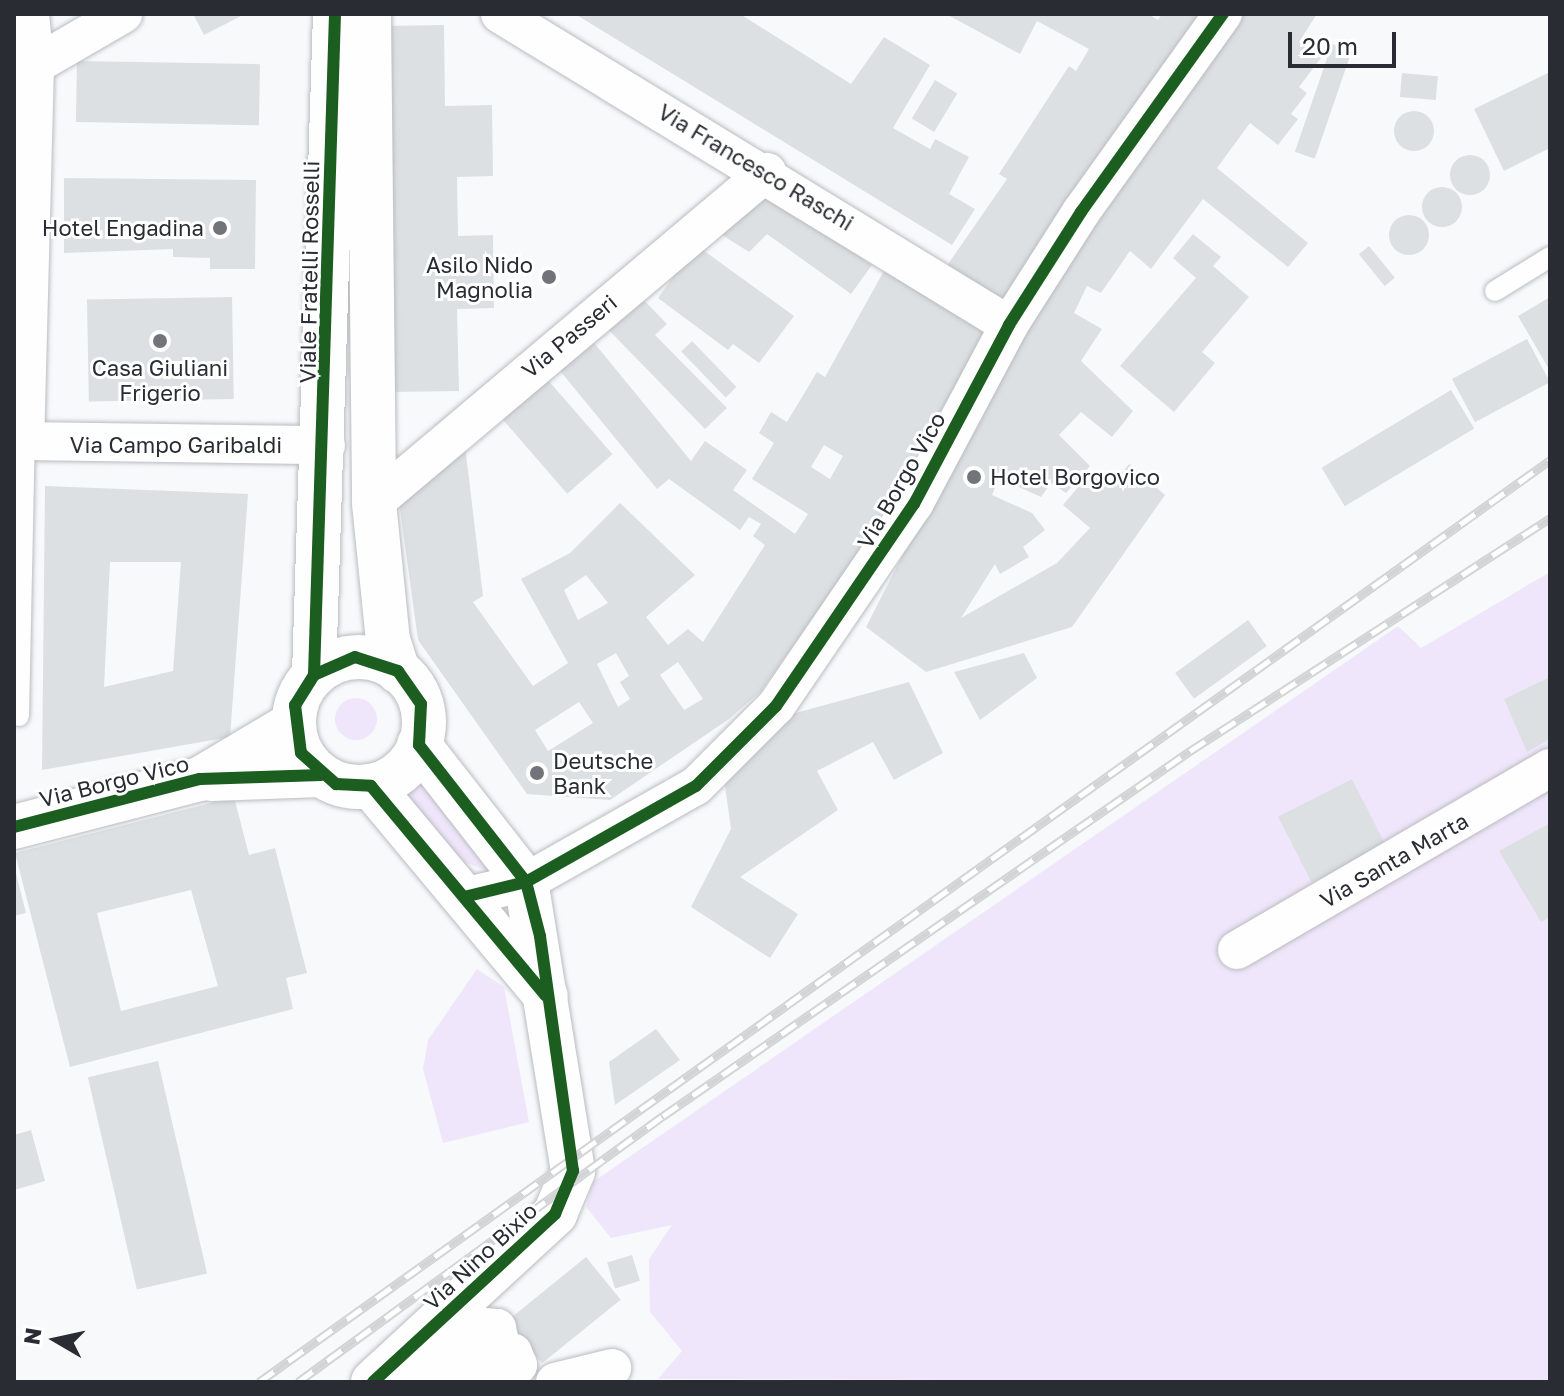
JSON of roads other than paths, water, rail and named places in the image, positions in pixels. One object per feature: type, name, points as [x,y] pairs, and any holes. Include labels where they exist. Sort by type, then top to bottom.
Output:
[{"type":"main road","name":"Viale Fratelli Rosselli","points":[[314,675],[326,445],[335,14]]},
{"type":"main road","points":[[369,14],[374,503],[388,640],[398,671],[421,704],[419,745],[408,764],[371,786]]},
{"type":"main road","points":[[398,671],[355,657],[314,675],[294,723],[301,753],[321,775],[371,786],[468,896],[546,996]]},
{"type":"main road","name":"Via Borgo Vico","points":[[200,779],[294,723]]},
{"type":"main road","points":[[419,745],[526,882]]},
{"type":"main road","name":"Via Borgo Vico","points":[[14,827],[200,779],[321,775]]},
{"type":"main road","name":"Via Nino Bixio","points":[[386,1370],[555,1214],[573,1171],[526,882]]},
{"type":"street","points":[[25,441],[25,71],[30,14]]},
{"type":"street","points":[[25,71],[123,14]]},
{"type":"street","name":"Via Francesco Raschi","points":[[500,14],[767,172],[1009,325]]},
{"type":"street","name":"Via Borgo Vico","points":[[468,896],[526,882],[696,786],[776,706],[914,504],[1009,325],[1149,109],[1223,14]]},
{"type":"street","name":"Via Passeri","points":[[374,503],[767,172]]},
{"type":"street","name":"Via Campo Garibaldi","points":[[25,441],[326,445]]},
{"type":"street","name":"Via Santa Marta","points":[[1237,950],[1550,768]]},
{"type":"street","points":[[386,1370],[428,1379],[484,1327],[497,1328],[500,1342],[449,1382]]},
{"type":"street","points":[[472,1382],[513,1353],[518,1365],[500,1382]]},
{"type":"street","points":[[555,1382],[612,1368]]},
{"type":"lane","points":[[1495,291],[1550,257]]},
{"type":"lane","points":[[19,716],[25,441]]},
{"type":"railway","points":[[259,1382],[1550,460]]},
{"type":"railway","points":[[298,1382],[663,1116],[1190,751],[1550,518]]},
{"type":"place","name":"Hotel Engadina","points":[[220,228]]},
{"type":"place","name":"Asilo Nido Magnolia","points":[[549,277]]},
{"type":"place","name":"Casa Giuliani Frigerio","points":[[160,341]]},
{"type":"place","name":"Hotel Borgovico","points":[[974,477]]},
{"type":"place","name":"Deutsche Bank","points":[[537,773]]}]
